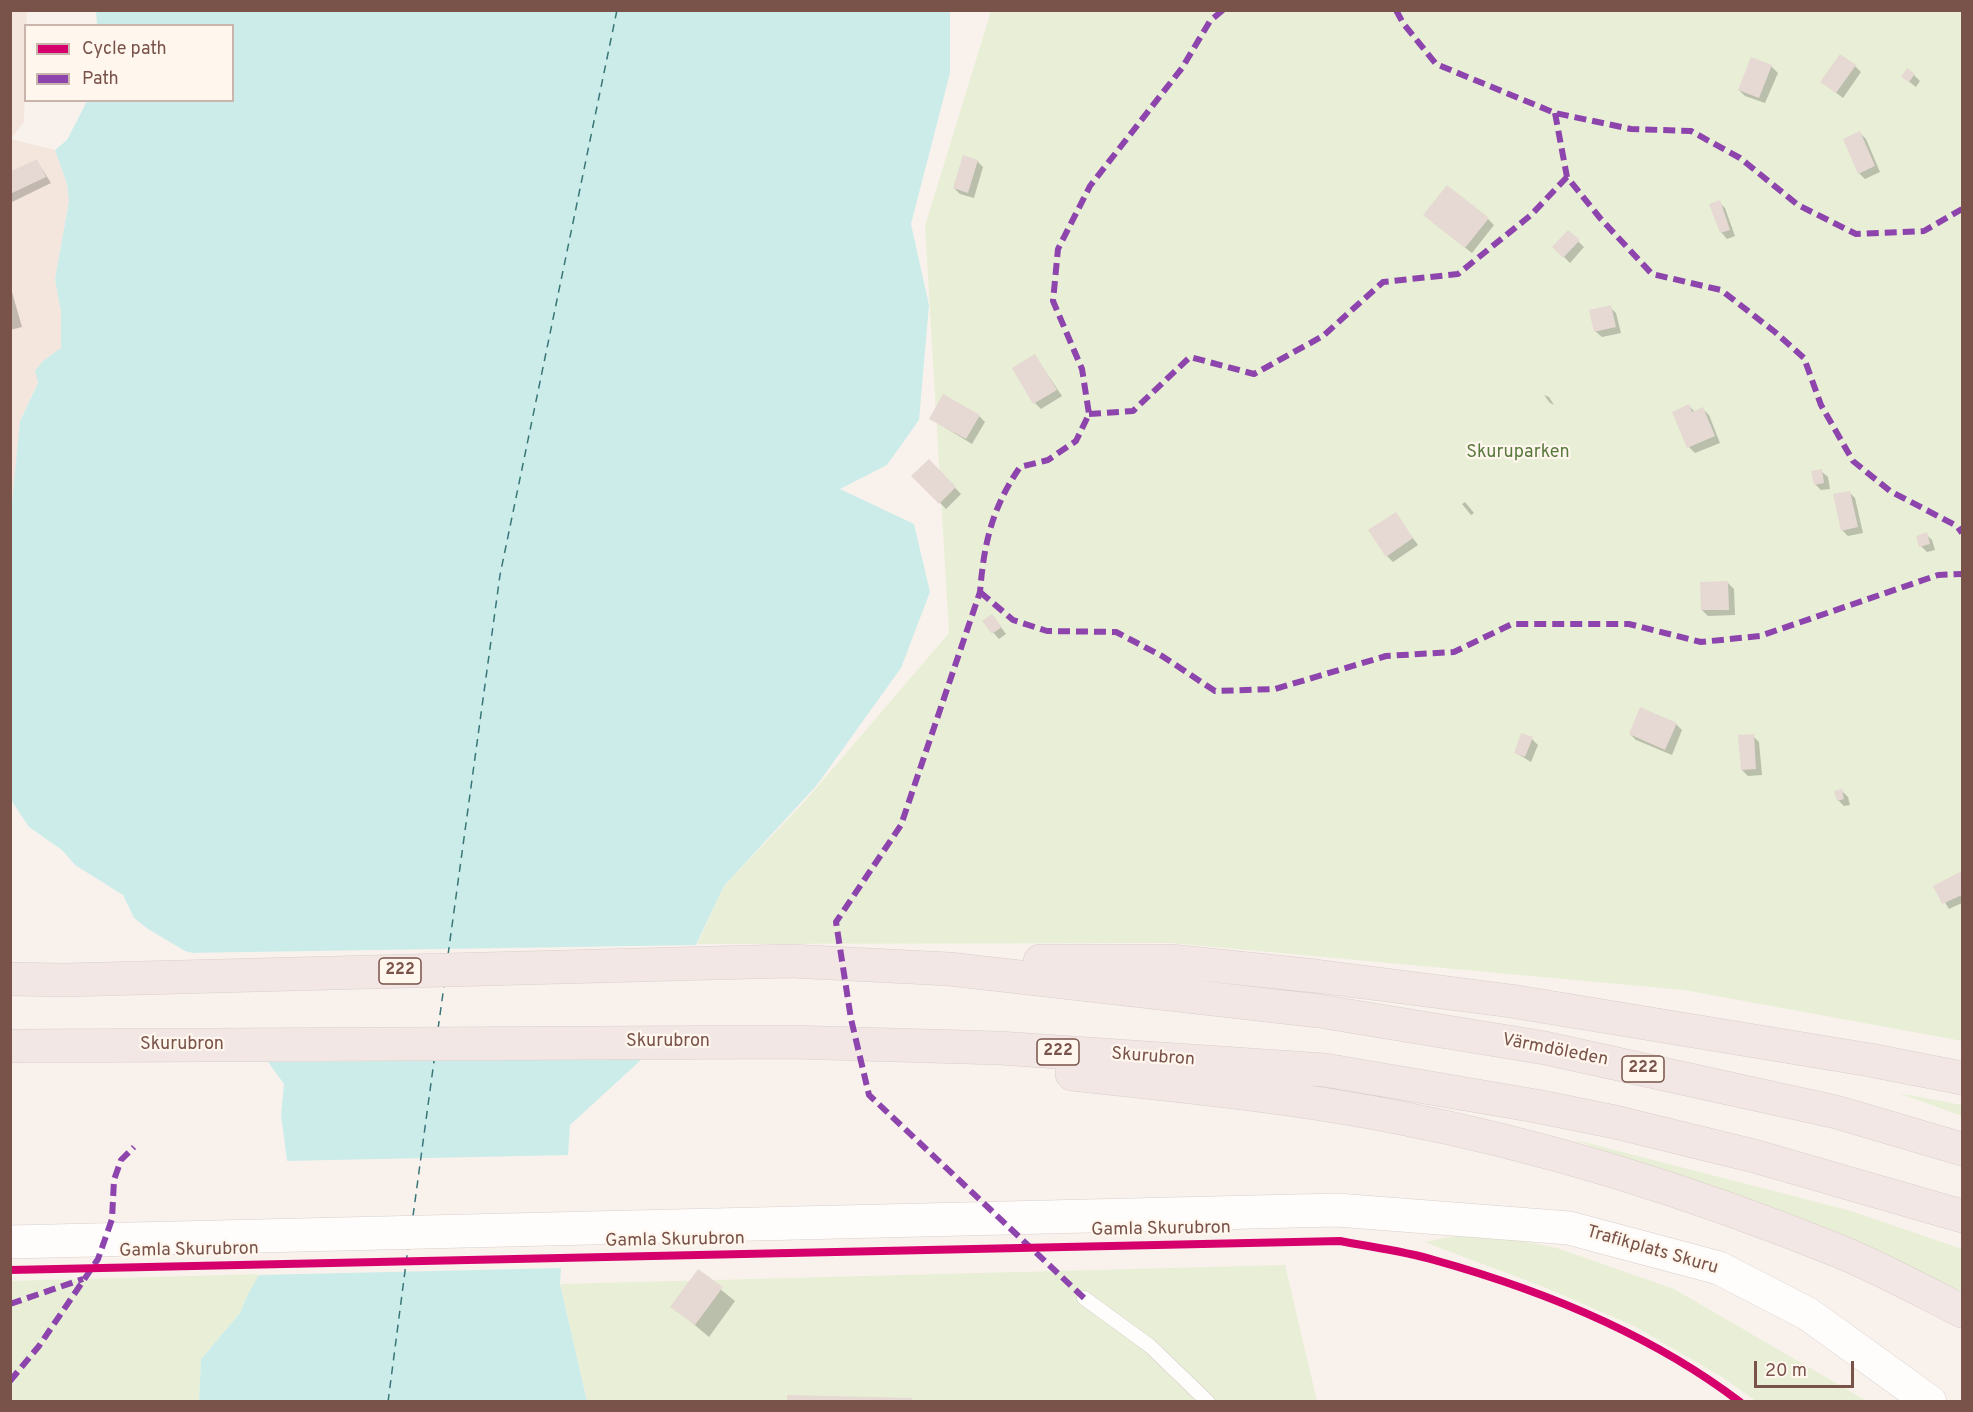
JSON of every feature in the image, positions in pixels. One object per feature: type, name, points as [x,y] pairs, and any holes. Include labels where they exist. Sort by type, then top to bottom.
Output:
[{"type":"highway","points":[[790,961],[1171,961],[1316,976],[1511,1001],[1870,1060],[1962,1078]]},
{"type":"highway","name":"222","points":[[10,979],[64,980],[790,961]]},
{"type":"highway","name":"Värmdöleden","points":[[790,961],[950,969],[1319,1011],[1545,1048],[1743,1089],[1836,1112],[1962,1149]]},
{"type":"highway","points":[[790,1042],[1219,1091],[1395,1117],[1543,1151],[1694,1197],[1842,1253],[1962,1311]]},
{"type":"highway","name":"Skurubron","points":[[10,1046],[790,1042],[999,1048],[1324,1070],[1616,1122],[1754,1156],[1962,1216]]},
{"type":"main road","name":"Gamla Skurubron","points":[[10,1242],[1337,1210]]},
{"type":"main road","name":"Trafikplats Skuru","points":[[1337,1210],[1569,1228],[1719,1268],[1808,1314],[1930,1401]]},
{"type":"lane","points":[[1084,1298],[1150,1346],[1208,1401]]},
{"type":"shaded area","points":[[27,10],[27,24],[24,24],[24,122],[11,139],[55,150],[67,184],[69,201],[55,279],[61,312],[61,348],[43,361],[38,382],[20,421],[11,523],[10,11]]},
{"type":"green space","name":"Skuruparken","points":[[991,11],[1962,11],[1962,1041],[1684,990],[1171,943],[697,944],[724,886],[805,801],[949,633],[925,226]]},
{"type":"green space","points":[[1898,1093],[1962,1105],[1962,1116]]},
{"type":"green space","points":[[1572,1139],[1851,1211],[1962,1249],[1962,1291],[1851,1244]]},
{"type":"green space","points":[[1476,1232],[1557,1248],[1674,1289],[1867,1401],[1756,1401],[1722,1377],[1634,1326],[1544,1287],[1424,1242]]},
{"type":"green space","points":[[1285,1265],[1317,1401],[587,1401],[560,1284]]},
{"type":"green space","points":[[261,1274],[248,1294],[240,1313],[201,1359],[199,1402],[11,1401],[10,1281]]},
{"type":"water","points":[[96,11],[950,11],[950,73],[911,224],[929,305],[919,420],[887,465],[840,489],[914,524],[930,592],[901,668],[817,785],[724,886],[641,1060],[570,1125],[560,1284],[587,1401],[199,1401],[201,1359],[240,1313],[248,1294],[294,1213],[281,1115],[284,1084],[234,1015],[208,957],[185,951],[134,918],[123,895],[75,865],[62,850],[29,827],[11,800],[10,523],[20,421],[38,383],[35,371],[43,361],[61,348],[61,312],[55,279],[69,201],[67,184],[55,150],[67,140],[86,102],[234,102],[234,24],[97,24]]},
{"type":"pier","points":[[699,945],[644,1059],[265,1062],[231,1017],[226,998],[206,960],[183,953]]},
{"type":"pier","points":[[571,1155],[564,1268],[257,1275],[291,1213],[285,1161]]},
{"type":"building","points":[[1840,54],[1856,65],[1836,93],[1820,82]]},
{"type":"building","points":[[1751,57],[1772,65],[1759,98],[1738,90]]},
{"type":"building","points":[[1907,68],[1915,74],[1909,82],[1901,77]]},
{"type":"building","points":[[1860,131],[1875,166],[1858,174],[1843,139]]},
{"type":"building","points":[[963,155],[978,160],[968,193],[953,188]]},
{"type":"building","points":[[37,159],[46,177],[10,194],[10,172]]},
{"type":"building","points":[[1447,185],[1489,218],[1465,248],[1423,215]]},
{"type":"building","points":[[1720,200],[1730,230],[1720,233],[1709,204]]},
{"type":"building","points":[[1568,230],[1580,240],[1563,258],[1552,247]]},
{"type":"building","points":[[1611,305],[1616,327],[1594,332],[1589,310]]},
{"type":"building","points":[[1035,354],[1057,390],[1033,404],[1012,368]]},
{"type":"building","points":[[943,394],[980,415],[966,439],[929,419]]},
{"type":"building","points":[[1689,404],[1692,412],[1703,407],[1715,436],[1687,448],[1672,412]]},
{"type":"building","points":[[929,459],[956,487],[939,504],[911,476]]},
{"type":"building","points":[[1822,469],[1824,483],[1814,485],[1811,471]]},
{"type":"building","points":[[1850,491],[1858,527],[1841,531],[1833,494]]},
{"type":"building","points":[[1396,512],[1413,538],[1386,557],[1368,530]]},
{"type":"building","points":[[1927,532],[1930,544],[1919,547],[1916,536]]},
{"type":"building","points":[[1728,581],[1729,610],[1701,610],[1700,582]]},
{"type":"building","points":[[992,614],[1002,627],[992,634],[982,621]]},
{"type":"building","points":[[1640,707],[1677,723],[1665,750],[1629,734]]},
{"type":"building","points":[[1521,733],[1533,737],[1525,757],[1514,753]]},
{"type":"building","points":[[1754,734],[1756,769],[1741,770],[1738,735]]},
{"type":"building","points":[[1842,789],[1844,799],[1837,801],[1834,791]]},
{"type":"building","points":[[1962,871],[1962,895],[1942,904],[1933,886]]},
{"type":"building","points":[[698,1269],[723,1287],[695,1325],[670,1307]]},
{"type":"building","points":[[787,1395],[912,1398],[911,1402],[787,1402]]},
{"type":"ferry route","points":[[448,955],[500,575],[617,10]]},
{"type":"ferry route","points":[[438,1029],[444,986]]},
{"type":"ferry route","points":[[413,1216],[434,1061]]},
{"type":"ferry route","points":[[388,1402],[408,1248]]},
{"type":"marked path","points":[[1084,1298],[869,1095],[851,1019],[836,922],[901,825],[980,592],[987,542],[1002,497],[1020,467],[1048,460],[1076,441],[1089,414],[1082,369],[1053,301],[1058,249],[1090,186],[1182,68],[1210,21],[1223,10]]},
{"type":"marked path","points":[[1396,10],[1403,23],[1436,64],[1555,113],[1631,129],[1691,131],[1740,158],[1798,205],[1856,234],[1924,231],[1962,209]]},
{"type":"marked path","points":[[1555,113],[1567,177],[1600,218],[1652,274],[1721,290],[1775,332],[1804,358],[1821,405],[1853,461],[1890,491],[1957,526],[1962,533]]},
{"type":"marked path","points":[[1089,414],[1133,411],[1190,357],[1254,374],[1323,336],[1383,282],[1458,274],[1531,215],[1567,177]]},
{"type":"marked path","points":[[980,592],[1013,620],[1047,631],[1116,632],[1162,656],[1215,691],[1275,689],[1386,656],[1454,652],[1512,624],[1629,624],[1701,642],[1760,636],[1938,575],[1962,574]]},
{"type":"marked path","points":[[10,1381],[39,1346],[98,1259],[112,1219],[114,1180],[121,1160],[134,1147]]},
{"type":"marked path","points":[[10,1304],[83,1279]]},
{"type":"cycle path","points":[[10,1270],[1340,1241],[1423,1257],[1515,1285],[1555,1300],[1633,1335],[1670,1355],[1740,1402]]}]
